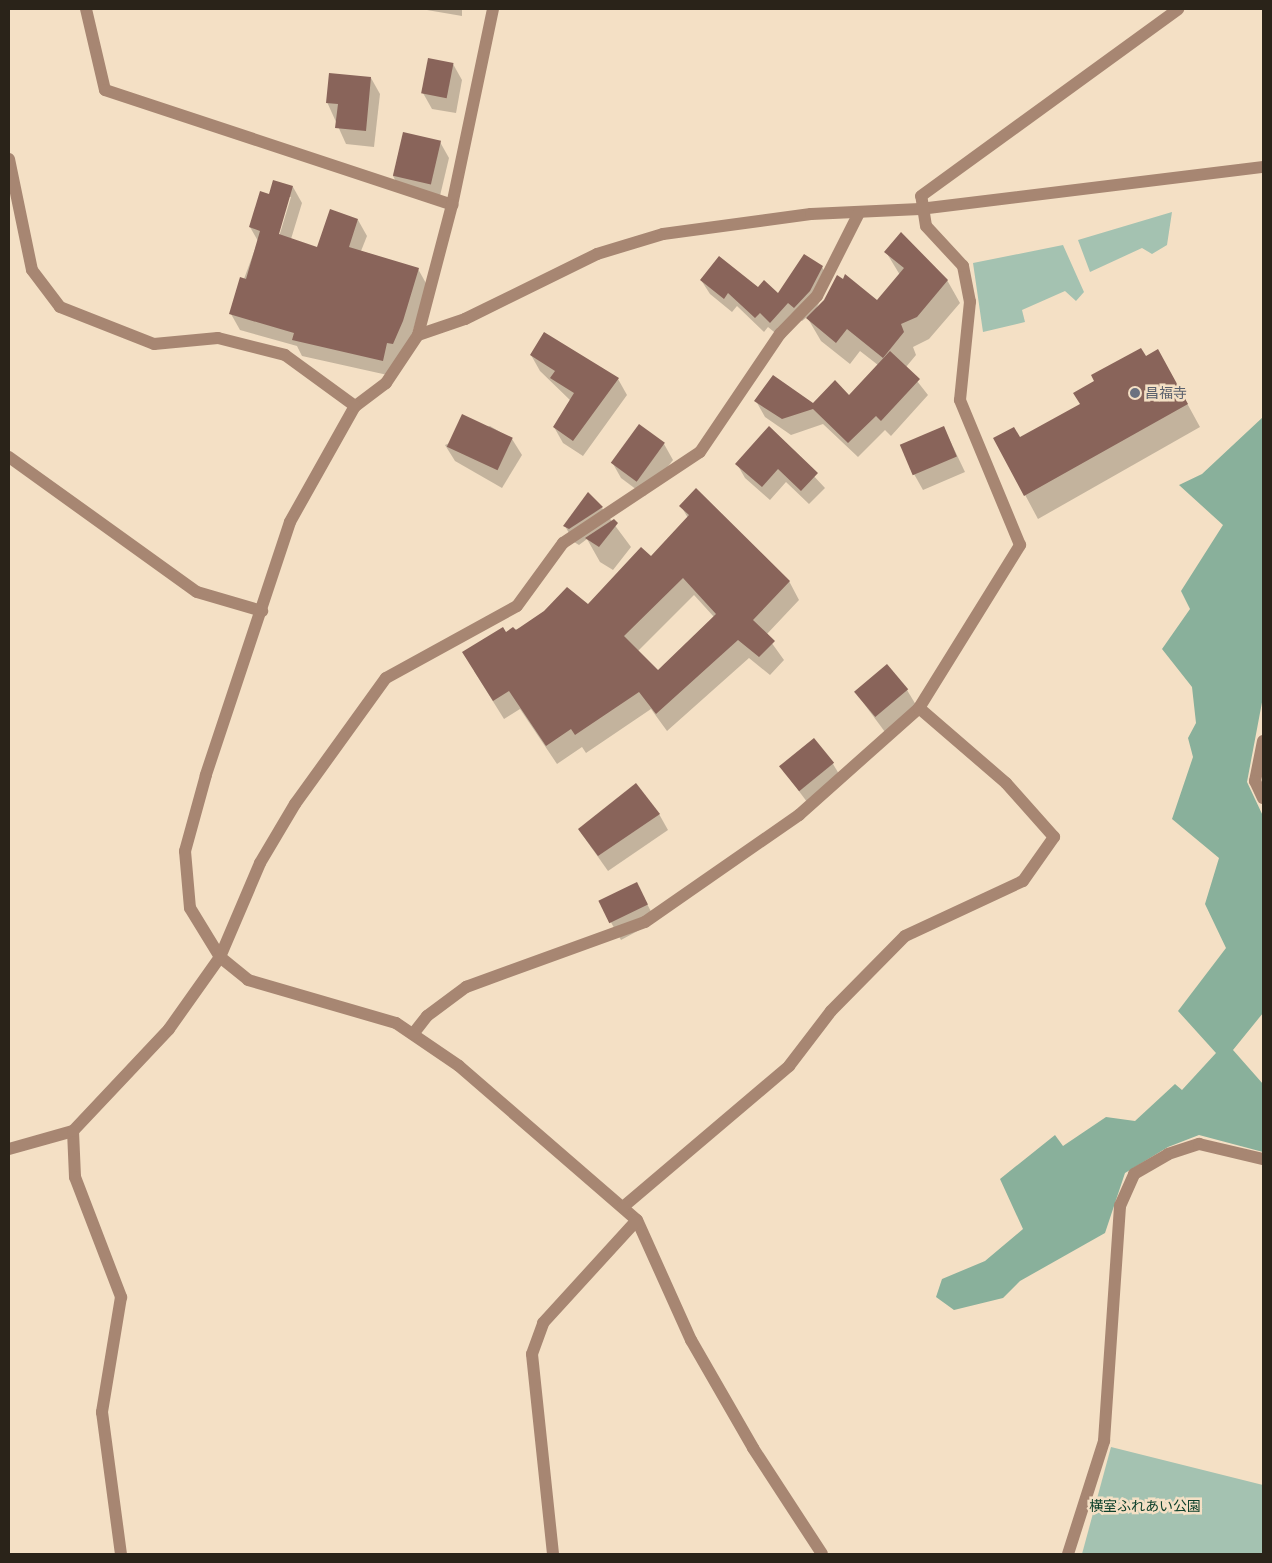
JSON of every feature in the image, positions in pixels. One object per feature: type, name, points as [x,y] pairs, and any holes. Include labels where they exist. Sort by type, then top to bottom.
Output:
[{"type":"street","points":[[86,9],[105,90],[452,205]]},
{"type":"street","points":[[493,9],[452,205],[418,335],[386,384],[355,406],[290,522],[206,775],[185,851],[190,908],[220,957],[248,980],[396,1023],[459,1066],[636,1220],[692,1340],[753,1448],[822,1554]]},
{"type":"street","points":[[413,1034],[427,1016],[466,987],[645,922],[799,815],[919,708],[1020,545],[960,400],[970,302],[964,266],[926,226],[920,209],[921,196],[1178,9]]},
{"type":"street","points":[[9,159],[32,270],[60,307],[154,344],[218,338],[285,355],[355,406]]},
{"type":"street","points":[[418,335],[465,319],[597,254],[663,234],[811,214],[920,209],[1263,167]]},
{"type":"street","points":[[9,1149],[73,1131],[169,1029],[220,957],[260,863],[294,804],[386,678],[516,606],[563,543],[700,452],[780,334],[817,296],[859,213]]},
{"type":"street","points":[[9,457],[197,592],[262,611]]},
{"type":"street","points":[[623,1207],[789,1066],[831,1011],[905,936],[1023,881],[1054,837],[1006,783],[919,708]]},
{"type":"street","points":[[1263,741],[1255,781],[1263,798]]},
{"type":"street","points":[[73,1131],[75,1177],[121,1297],[102,1412],[121,1554]]},
{"type":"street","points":[[1068,1554],[1104,1441],[1120,1206],[1134,1174],[1168,1154],[1198,1144],[1263,1159]]},
{"type":"street","points":[[553,1554],[532,1354],[543,1323],[636,1220]]},
{"type":"green space","points":[[1172,212],[1167,245],[1152,254],[1142,248],[1090,272],[1078,240]]},
{"type":"green space","points":[[1063,245],[1084,292],[1076,301],[1065,291],[1022,310],[1025,322],[983,332],[973,263]]},
{"type":"green space","points":[[1263,417],[1263,697],[1247,782],[1263,816],[1263,1013],[1233,1050],[1263,1084],[1263,1152],[1199,1135],[1168,1147],[1125,1173],[1105,1233],[1020,1281],[1003,1298],[954,1310],[936,1297],[942,1279],[985,1261],[1023,1229],[1000,1179],[1055,1135],[1063,1146],[1106,1117],[1135,1121],[1175,1084],[1182,1090],[1216,1053],[1178,1011],[1226,948],[1205,904],[1219,858],[1172,819],[1193,757],[1188,738],[1196,723],[1192,687],[1162,649],[1190,609],[1181,591],[1223,525],[1179,485],[1202,474]]},
{"type":"green space","name":"横室ふれあい公園","points":[[1111,1447],[1263,1485],[1263,1554],[1082,1554]]},
{"type":"building","points":[[428,58],[454,63],[447,98],[421,93]]},
{"type":"building","points":[[329,73],[371,77],[366,131],[335,128],[338,104],[326,103]]},
{"type":"building","points":[[403,132],[441,141],[431,185],[393,176]]},
{"type":"building","points":[[273,180],[293,186],[279,234],[317,247],[330,209],[358,219],[349,247],[419,268],[403,321],[393,344],[387,343],[383,361],[292,340],[294,333],[229,314],[240,277],[246,279],[260,231],[249,227],[260,191],[269,194]]},
{"type":"building","points":[[901,232],[948,280],[917,317],[901,324],[904,332],[883,358],[847,329],[836,343],[806,318],[824,300],[837,275],[843,279],[845,274],[877,300],[904,268],[884,252]]},
{"type":"building","points":[[804,254],[823,266],[810,291],[794,308],[788,303],[770,323],[760,313],[755,318],[728,293],[724,299],[700,280],[719,256],[758,287],[764,280],[778,293]]},
{"type":"building","points":[[544,332],[619,378],[573,441],[553,427],[574,393],[550,378],[555,371],[530,355]]},
{"type":"building","points":[[1141,348],[1146,356],[1158,349],[1188,404],[1024,496],[993,438],[1014,427],[1020,437],[1080,404],[1073,393],[1094,381],[1091,375]]},
{"type":"building","points":[[890,351],[920,379],[881,421],[876,416],[848,443],[813,409],[782,419],[754,401],[773,375],[813,403],[835,380],[849,395]]},
{"type":"building","points":[[462,414],[513,438],[498,470],[447,447]]},
{"type":"building","points":[[639,424],[665,443],[637,482],[611,463]]},
{"type":"building","points":[[769,426],[818,473],[801,491],[778,469],[762,487],[735,464]]},
{"type":"building","points":[[944,426],[957,456],[913,475],[900,445]]},
{"type":"building","points":[[696,488],[790,581],[753,620],[775,641],[759,657],[738,640],[656,714],[639,692],[575,735],[571,729],[546,746],[509,691],[493,701],[462,652],[503,627],[506,632],[513,627],[516,630],[544,611],[567,587],[588,604],[641,547],[651,556],[689,515],[679,506]],"holes":[[[683,578],[716,614],[658,670],[624,636]]]},
{"type":"building","points":[[588,492],[603,507],[569,529],[563,526]]},
{"type":"building","points":[[614,519],[618,523],[599,547],[585,538]]},
{"type":"building","points":[[887,664],[908,689],[875,717],[854,692]]},
{"type":"building","points":[[814,738],[834,763],[799,791],[779,766]]},
{"type":"building","points":[[636,783],[660,814],[598,856],[578,829]]},
{"type":"building","points":[[637,882],[648,904],[609,923],[598,901]]},
{"type":"place","name":"昌福寺","points":[[1135,393]]}]
